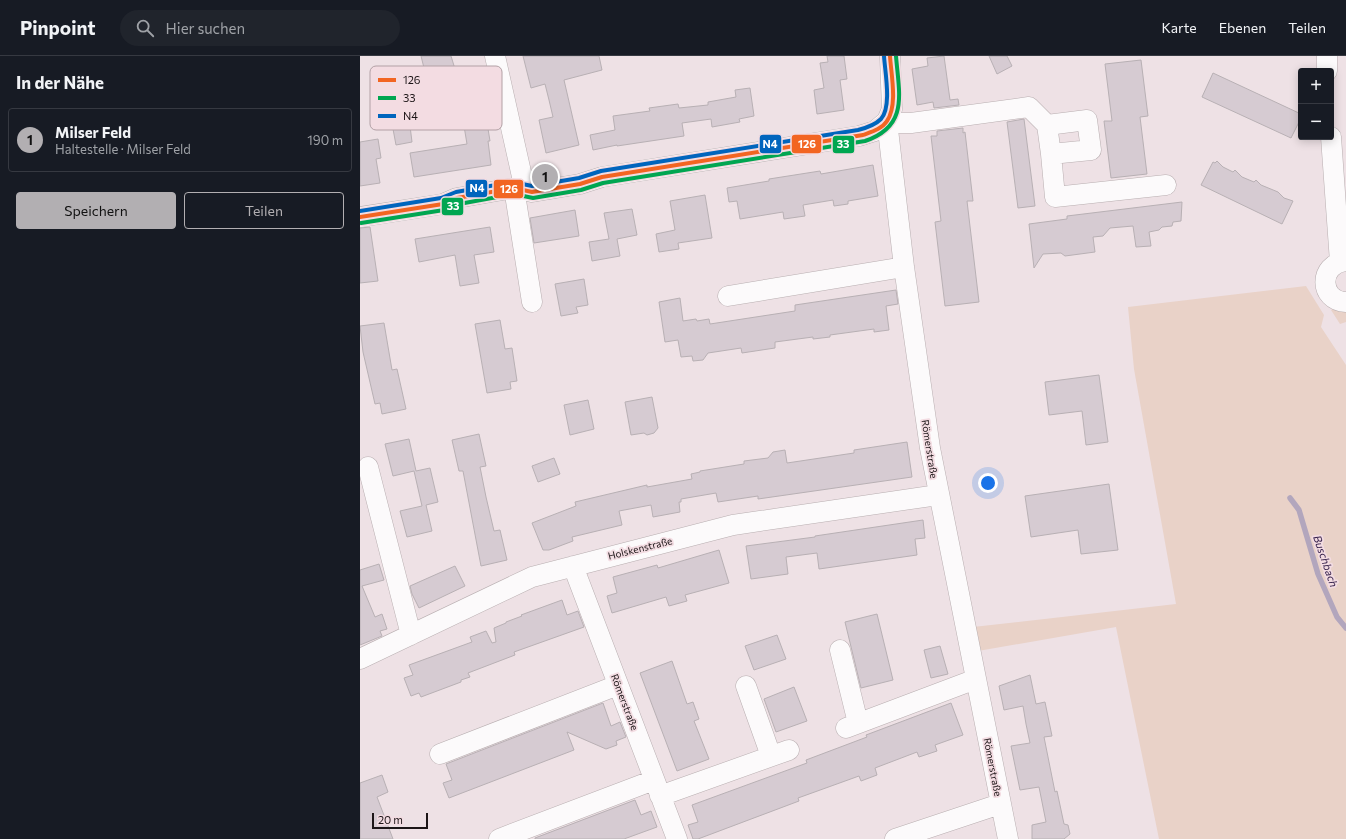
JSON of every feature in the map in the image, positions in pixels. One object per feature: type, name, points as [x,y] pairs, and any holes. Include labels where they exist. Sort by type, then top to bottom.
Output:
[{"type":"street","points":[[495,56],[497,66]]},
{"type":"street","name":"Römerstraße","points":[[890,56],[892,109],[887,121],[904,267],[930,448],[938,495],[1008,839]]},
{"type":"street","points":[[1327,56],[1328,68]]},
{"type":"street","points":[[502,95],[519,189],[532,302]]},
{"type":"street","points":[[360,217],[443,204],[457,198],[519,189],[532,192],[580,184],[602,177],[859,136],[875,131],[887,121],[911,123],[1029,107],[1048,125],[1056,197],[1166,185]]},
{"type":"street","points":[[1048,125],[1087,120],[1091,150],[1051,154]]},
{"type":"street","points":[[1331,140],[1343,262],[1334,265],[1329,269],[1325,282],[1326,288],[1333,298],[1346,302]]},
{"type":"street","points":[[728,296],[904,267]]},
{"type":"street","points":[[368,467],[411,635]]},
{"type":"street","name":"Holskenstraße","points":[[360,659],[532,577],[734,525],[938,495]]},
{"type":"street","name":"Römerstraße","points":[[572,566],[677,839]]},
{"type":"street","points":[[840,650],[852,726],[976,679]]},
{"type":"street","points":[[440,754],[618,685]]},
{"type":"street","points":[[499,839],[657,788],[780,753],[746,686]]},
{"type":"street","points":[[895,839],[1000,804]]},
{"type":"shaded area","points":[[1306,286],[1324,315],[1321,327],[1346,365],[1346,839],[1159,839],[1116,627],[978,651],[973,627],[1176,604],[1134,369],[1128,307]]},
{"type":"shaded area","points":[[1346,307],[1346,322],[1340,324],[1331,310]]},
{"type":"building","points":[[421,56],[451,56],[454,66],[424,66]]},
{"type":"building","points":[[523,56],[599,56],[602,70],[564,80],[579,145],[546,153],[539,120],[553,117],[549,100],[545,84],[531,88]]},
{"type":"building","points":[[827,56],[844,56],[847,79],[840,80],[844,110],[817,114],[814,90],[824,88],[820,63],[828,62]]},
{"type":"building","points":[[944,56],[950,100],[958,99],[959,105],[934,108],[933,102],[917,105],[912,69],[928,66],[927,58]]},
{"type":"building","points":[[989,56],[1007,56],[1012,66],[997,74]]},
{"type":"building","points":[[1141,60],[1148,116],[1140,117],[1147,174],[1111,178],[1104,121],[1112,121],[1105,64]]},
{"type":"building","points":[[1213,73],[1298,113],[1298,124],[1291,138],[1202,97]]},
{"type":"building","points":[[750,88],[754,116],[739,119],[740,122],[712,127],[711,119],[682,123],[684,136],[617,145],[593,150],[590,135],[615,130],[613,116],[650,111],[649,108],[678,104],[679,108],[708,105],[708,102],[736,97],[735,90]]},
{"type":"building","points":[[1024,119],[1035,206],[1018,208],[1007,122]]},
{"type":"building","points":[[963,128],[963,133],[965,132],[973,201],[967,201],[979,302],[945,306],[935,222],[941,221],[931,136],[937,136],[937,131]]},
{"type":"building","points":[[393,130],[410,130],[412,142],[396,145]]},
{"type":"building","points":[[465,130],[488,130],[491,165],[414,177],[410,153],[467,144]]},
{"type":"building","points":[[378,139],[381,158],[376,159],[380,183],[360,186],[360,142]]},
{"type":"building","points":[[1217,161],[1223,167],[1233,172],[1235,170],[1242,177],[1254,182],[1256,180],[1261,185],[1278,192],[1284,198],[1293,201],[1282,224],[1201,185],[1213,162],[1215,163]]},
{"type":"building","points":[[873,165],[878,196],[848,201],[848,204],[834,206],[833,200],[803,205],[805,216],[784,219],[783,212],[740,219],[737,201],[729,202],[727,188],[769,181],[769,179],[820,171],[821,174]]},
{"type":"building","points":[[705,195],[712,238],[678,243],[679,249],[659,252],[656,234],[675,230],[670,201]]},
{"type":"building","points":[[1182,202],[1181,221],[1173,222],[1172,226],[1162,227],[1159,230],[1149,232],[1151,246],[1136,247],[1133,226],[1110,228],[1103,236],[1093,237],[1095,252],[1065,256],[1061,253],[1043,254],[1034,268],[1029,224],[1067,219],[1067,216]]},
{"type":"building","points":[[632,209],[637,235],[617,239],[620,256],[592,261],[589,242],[609,239],[604,213]]},
{"type":"building","points":[[575,210],[579,236],[534,243],[530,218]]},
{"type":"building","points":[[370,227],[378,281],[360,283],[360,228]]},
{"type":"building","points":[[490,227],[494,252],[474,255],[479,283],[460,286],[455,255],[419,262],[415,239]]},
{"type":"building","points":[[584,279],[588,305],[576,307],[578,313],[561,316],[555,284]]},
{"type":"building","points":[[896,290],[898,304],[886,306],[889,330],[874,332],[874,329],[830,335],[830,337],[813,339],[813,337],[775,342],[775,348],[742,353],[741,348],[708,353],[703,360],[693,361],[692,356],[681,357],[678,340],[665,342],[659,302],[680,298],[683,321],[709,319],[710,324],[795,311],[795,305]]},
{"type":"building","points":[[500,320],[505,349],[512,348],[517,381],[510,382],[511,389],[487,393],[475,324]]},
{"type":"building","points":[[384,323],[392,370],[397,369],[406,409],[382,414],[380,403],[375,404],[363,352],[360,326]]},
{"type":"building","points":[[1099,375],[1108,442],[1086,445],[1082,411],[1049,415],[1045,382]]},
{"type":"building","points":[[652,397],[658,428],[654,433],[647,435],[644,433],[631,435],[625,402]]},
{"type":"building","points":[[588,400],[594,429],[570,435],[564,405]]},
{"type":"building","points":[[479,434],[486,466],[480,467],[486,497],[494,531],[500,530],[507,560],[481,566],[463,471],[459,471],[452,440]]},
{"type":"building","points":[[409,439],[416,471],[430,468],[438,502],[426,505],[432,531],[407,537],[400,511],[422,506],[414,471],[393,476],[385,444]]},
{"type":"building","points":[[907,442],[912,477],[758,499],[758,496],[718,502],[716,493],[681,499],[681,502],[679,502],[680,512],[653,517],[651,505],[619,511],[622,525],[572,537],[573,541],[549,550],[543,550],[532,523],[576,506],[575,502],[647,485],[647,487],[692,479],[691,474],[700,471],[744,464],[744,461],[768,458],[773,452],[785,450],[787,463],[854,453],[854,450]]},
{"type":"building","points":[[554,458],[560,474],[538,482],[532,466]]},
{"type":"building","points":[[1109,484],[1118,550],[1081,554],[1078,530],[1031,537],[1025,496]]},
{"type":"building","points":[[923,520],[925,538],[915,539],[917,555],[819,569],[817,553],[786,557],[788,574],[751,579],[746,546]]},
{"type":"building","points":[[719,550],[729,583],[685,595],[687,601],[669,606],[666,597],[612,613],[607,596],[617,593],[613,577],[657,565],[658,568]]},
{"type":"building","points":[[379,564],[384,580],[362,586],[375,617],[382,614],[387,629],[380,631],[382,636],[360,645],[360,570]]},
{"type":"building","points":[[455,566],[465,586],[419,608],[410,586]]},
{"type":"building","points":[[562,600],[567,615],[578,611],[584,627],[514,652],[515,655],[468,673],[470,677],[461,680],[461,682],[421,697],[419,693],[411,696],[404,678],[413,675],[409,665],[472,642],[470,637],[486,631],[492,643],[496,642],[494,628],[522,616],[521,615]]},
{"type":"building","points":[[877,614],[893,680],[861,688],[845,622]]},
{"type":"building","points":[[777,635],[786,659],[754,670],[745,646]]},
{"type":"building","points":[[940,646],[948,674],[931,678],[924,650]]},
{"type":"building","points":[[672,661],[687,704],[693,702],[699,719],[694,721],[709,759],[677,771],[640,673]]},
{"type":"building","points":[[1030,675],[1036,704],[1045,702],[1052,736],[1044,737],[1055,792],[1057,791],[1064,824],[1068,825],[1070,834],[1064,839],[1032,839],[1032,825],[1046,822],[1039,787],[1020,790],[1011,746],[1030,743],[1023,706],[1004,710],[999,686]]},
{"type":"building","points":[[794,687],[807,721],[776,732],[764,699]]},
{"type":"building","points":[[603,703],[611,726],[620,722],[626,737],[616,741],[617,745],[606,749],[567,732],[574,750],[449,798],[443,783],[452,780],[446,764]]},
{"type":"building","points":[[951,703],[963,735],[935,745],[937,751],[919,757],[917,752],[875,768],[877,775],[861,781],[859,776],[798,798],[799,801],[698,839],[693,839],[688,825],[698,822],[692,805],[807,763],[806,760],[867,737],[866,735]]},
{"type":"building","points":[[382,775],[388,792],[377,797],[393,839],[360,839],[360,783]]},
{"type":"building","points":[[635,800],[641,815],[651,811],[657,827],[624,839],[535,839],[535,838]]},
{"type":"waterway","name":"Buschbach","points":[[1290,498],[1299,510],[1318,574],[1337,617],[1346,628]]},
{"type":"transit line","name":"N4","points":[[360,211],[441,198],[456,192],[513,182],[532,186],[579,178],[601,171],[858,130],[876,123],[884,114],[887,98],[884,56]]},
{"type":"transit line","name":"126","points":[[360,217],[443,204],[457,198],[514,188],[532,192],[580,184],[602,177],[863,135],[876,130],[885,124],[890,114],[893,98],[890,56]]},
{"type":"transit line","name":"33","points":[[361,223],[444,210],[459,204],[514,194],[533,198],[581,190],[603,183],[865,141],[879,135],[889,127],[895,118],[899,96],[896,56]]},
{"type":"place","name":"Milser Feld","points":[[545,177]]}]
